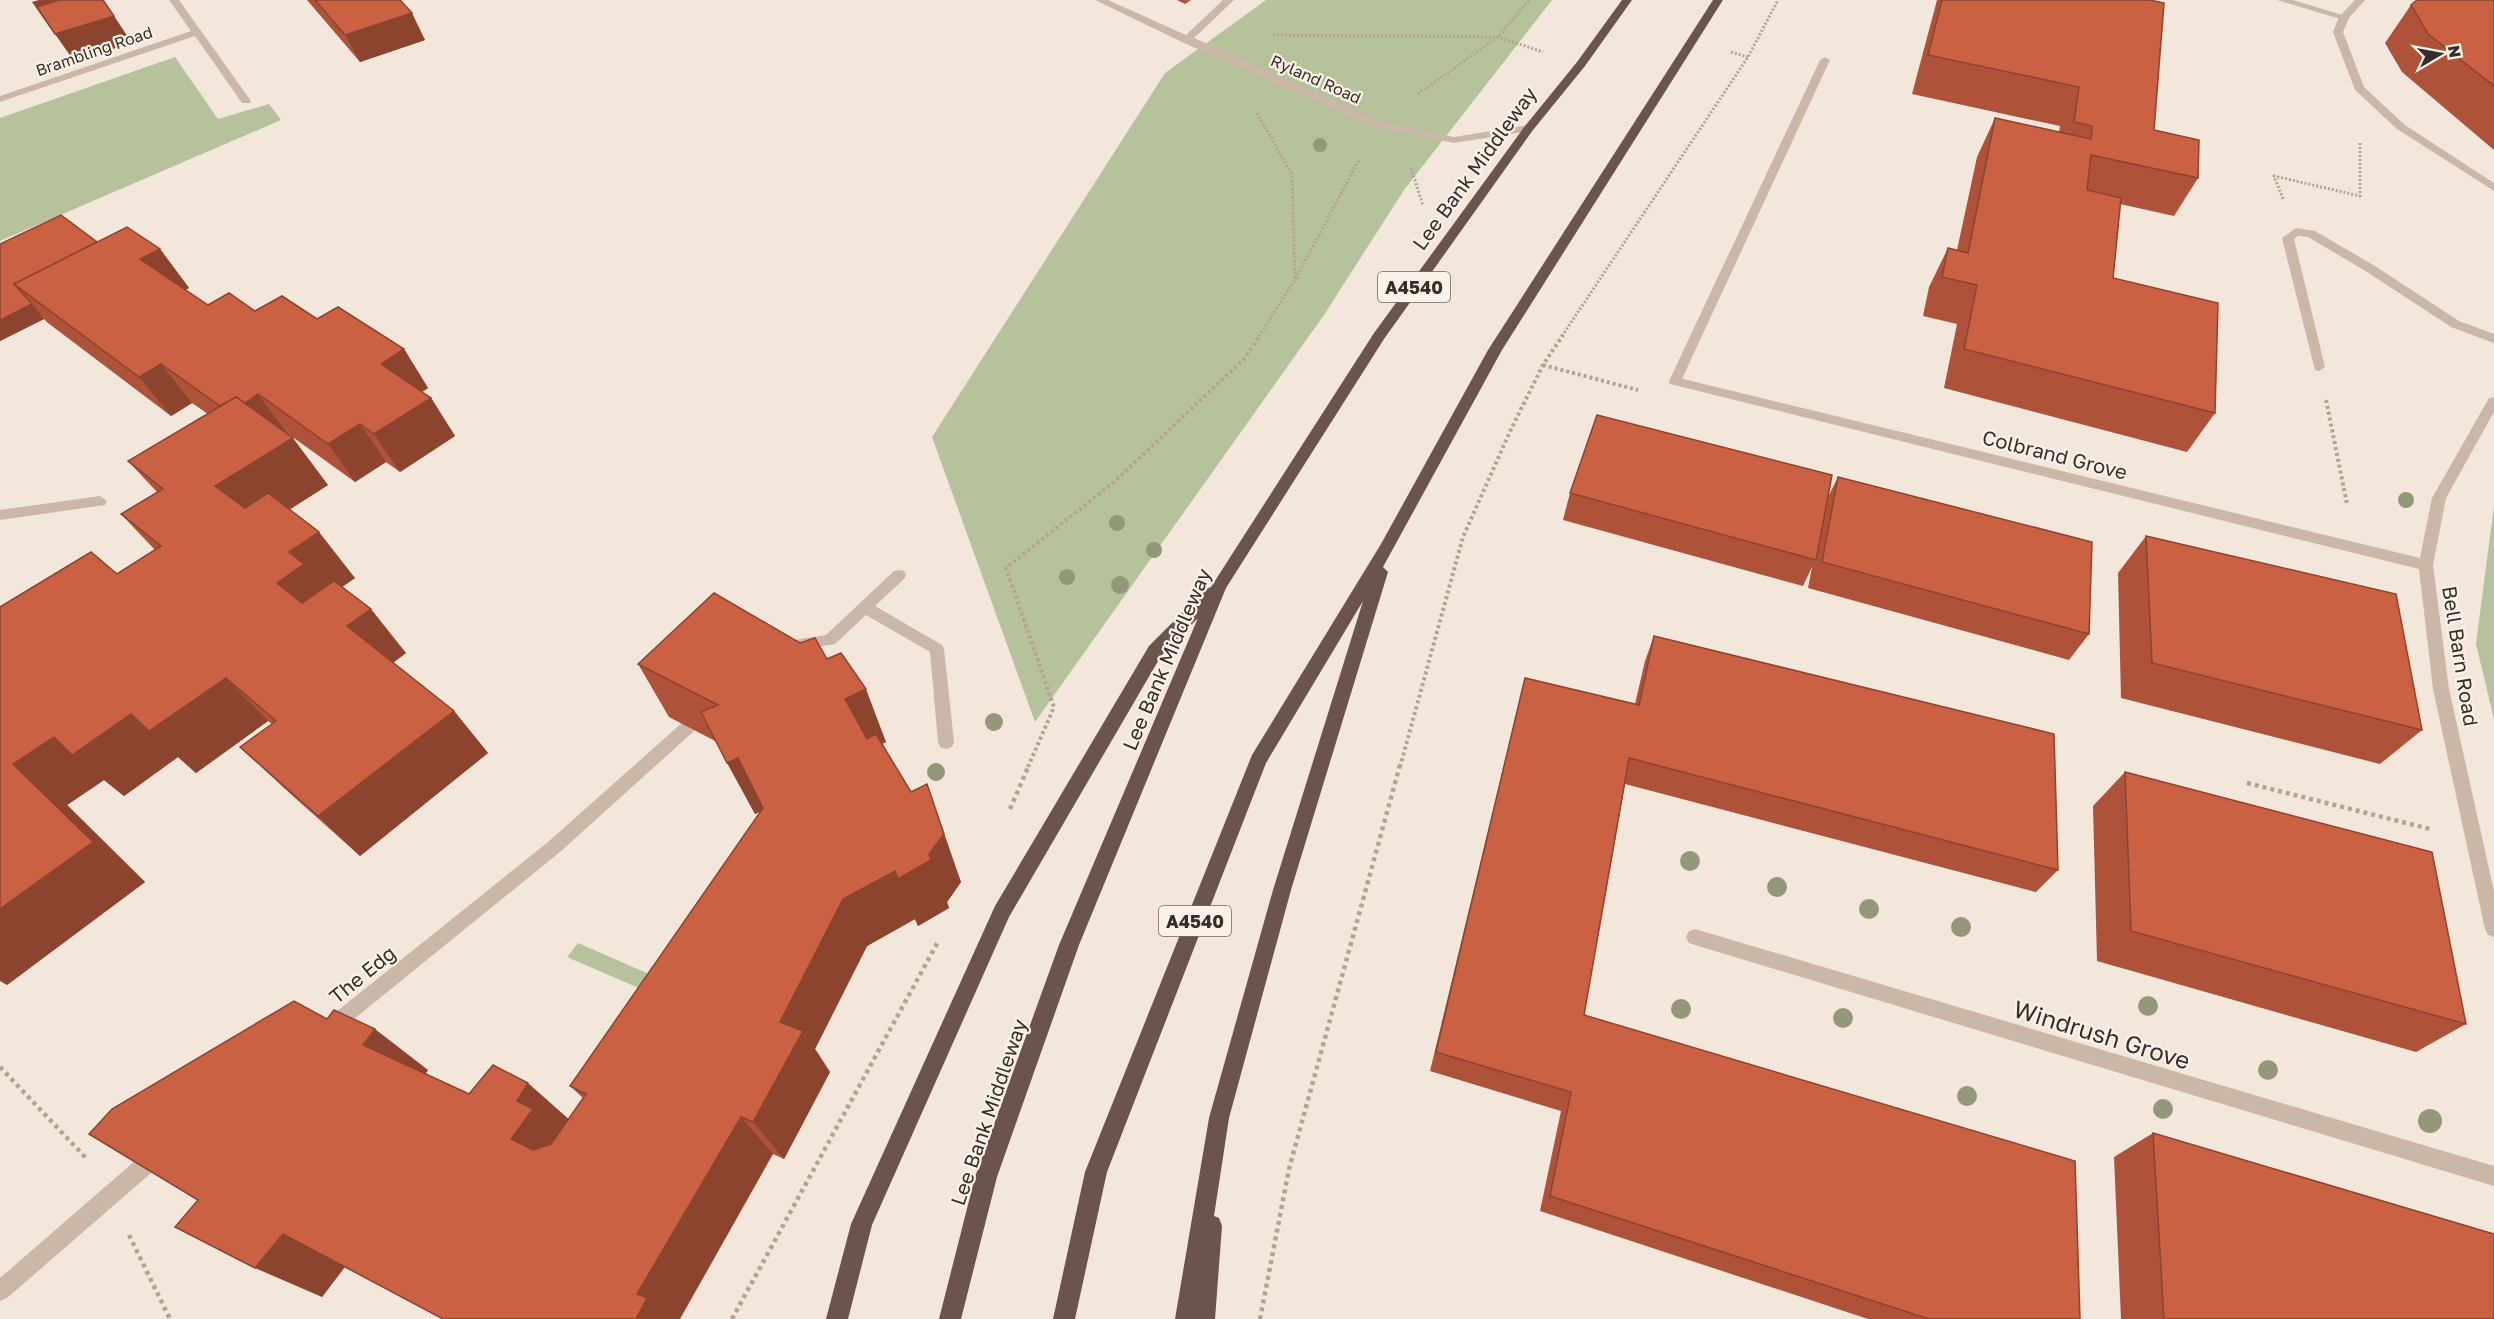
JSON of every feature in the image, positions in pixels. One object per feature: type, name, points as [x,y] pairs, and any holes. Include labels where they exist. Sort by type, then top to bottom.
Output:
[{"type":"highway","name":"Lee Bank Middleway","points":[[950,1319],[986,1177],[1069,945],[1219,586],[1379,336],[1529,128],[1581,64],[1627,0]]},
{"type":"highway","name":"A4540","points":[[1064,1319],[1096,1172],[1258,760],[1387,548],[1495,350],[1718,0]]},
{"type":"highway","points":[[1186,1319],[1219,1118],[1282,890],[1387,548]]},
{"type":"highway","points":[[837,1319],[862,1224],[1002,912],[1155,651],[1219,586]]},
{"type":"highway","points":[[1204,1319],[1219,1118]]},
{"type":"street","points":[[174,0],[246,100]]},
{"type":"street","name":"Ryland Road","points":[[1100,0],[1378,125],[1454,140],[1529,128]]},
{"type":"street","points":[[1186,40],[1229,0]]},
{"type":"street","points":[[2282,0],[2344,17]]},
{"type":"street","points":[[2360,0],[2344,17],[2338,33],[2359,88],[2400,127],[2494,188]]},
{"type":"street","name":"Brambling Road","points":[[0,99],[198,32]]},
{"type":"street","points":[[1675,381],[1824,60]]},
{"type":"street","points":[[2319,367],[2288,238],[2296,232],[2311,234],[2371,269],[2455,324],[2494,339]]},
{"type":"street","name":"Colbrand Grove","points":[[1675,381],[2426,565]]},
{"type":"street","name":"Bell Barn Road","points":[[2494,401],[2439,498],[2426,565],[2441,689],[2494,929]]},
{"type":"street","points":[[0,514],[100,501]]},
{"type":"street","points":[[784,646],[830,639],[899,575]]},
{"type":"street","points":[[864,607],[937,649],[946,742]]},
{"type":"street","name":"The Edg","points":[[315,1038],[344,1018],[554,847],[688,727]]},
{"type":"street","name":"Windrush Grove","points":[[1695,937],[2494,1176]]},
{"type":"street","points":[[0,1291],[175,1138]]},
{"type":"path","points":[[1260,1319],[1289,1169],[1463,537],[1512,427],[1543,365],[1748,57],[1778,0]]},
{"type":"path","points":[[1007,817],[1054,707],[1006,568],[1114,482],[1245,358],[1295,280],[1378,125],[1498,38],[1528,1]]},
{"type":"path","points":[[1264,35],[1498,38]]},
{"type":"path","points":[[2296,232],[2274,176],[2360,196],[2359,88]]},
{"type":"path","points":[[1254,108],[1292,174],[1295,280]]},
{"type":"path","points":[[1378,125],[1407,157],[1424,207]]},
{"type":"path","points":[[1543,365],[1657,394],[1675,381]]},
{"type":"path","points":[[2319,367],[2356,548]]},
{"type":"path","points":[[2247,783],[2475,840]]},
{"type":"path","points":[[732,1319],[944,932]]},
{"type":"green space","points":[[1266,0],[1552,0],[1404,190],[1324,315],[1035,722],[932,437],[1165,73]]},
{"type":"green space","points":[[175,57],[218,119],[269,104],[281,120],[0,241],[0,118]]},
{"type":"green space","points":[[2494,506],[2494,719],[2476,644]]},
{"type":"green space","points":[[578,943],[665,981],[655,995],[567,957]]},
{"type":"building","points":[[59,0],[103,0],[114,16],[55,34],[37,7]]},
{"type":"building","points":[[315,0],[400,0],[412,13],[345,35]]},
{"type":"building","points":[[1942,0],[2150,0],[2164,3],[2154,130],[2199,140],[2198,178],[2091,155],[2087,190],[2121,198],[2113,278],[2218,303],[2215,413],[1964,349],[1977,285],[1942,277],[1948,248],[1968,253],[1995,118],[2091,139],[2092,126],[2074,122],[2079,87],[1928,55]]},
{"type":"building","points":[[2417,0],[2494,0],[2494,86],[2428,34],[2411,5]]},
{"type":"building","points":[[61,215],[97,242],[14,284],[32,304],[0,320],[0,244]]},
{"type":"building","points":[[127,227],[160,249],[140,259],[208,305],[229,293],[255,311],[282,296],[317,319],[338,307],[404,349],[381,364],[431,398],[374,434],[360,424],[328,444],[258,394],[245,403],[236,397],[220,406],[161,364],[139,377],[14,284]]},
{"type":"building","points":[[236,397],[293,438],[215,486],[245,508],[268,493],[319,532],[289,552],[304,564],[277,583],[302,603],[334,581],[371,609],[347,626],[454,711],[318,816],[240,747],[276,721],[226,678],[149,731],[131,714],[72,755],[54,737],[13,764],[93,842],[0,909],[0,607],[91,552],[117,574],[161,546],[121,514],[163,489],[128,461]]},
{"type":"building","points":[[1597,415],[1832,475],[1816,560],[1570,493]]},
{"type":"building","points":[[1838,477],[2092,542],[2089,634],[1822,562]]},
{"type":"building","points":[[2146,536],[2396,594],[2422,730],[2152,663]]},
{"type":"building","points":[[714,593],[800,643],[815,638],[827,659],[841,653],[866,689],[845,699],[867,739],[876,734],[911,792],[927,784],[944,834],[929,854],[931,860],[898,879],[895,871],[843,899],[780,1022],[803,1031],[753,1122],[741,1117],[637,1294],[647,1298],[636,1319],[443,1319],[283,1234],[255,1268],[175,1227],[198,1200],[89,1134],[112,1109],[294,1001],[327,1019],[334,1010],[375,1029],[363,1045],[469,1094],[493,1065],[528,1083],[517,1101],[533,1109],[511,1139],[533,1150],[551,1144],[586,1094],[570,1086],[763,808],[738,758],[727,763],[701,712],[718,705],[638,664]]},
{"type":"building","points":[[1654,636],[2054,734],[2058,870],[1629,758],[1584,1015],[2075,1161],[2080,1319],[1929,1319],[1550,1196],[1571,1092],[1436,1052],[1525,678],[1639,705]]},
{"type":"building","points":[[2125,772],[2432,852],[2466,1024],[2131,931]]},
{"type":"building","points":[[2153,1133],[2494,1234],[2494,1319],[2164,1319]]}]
